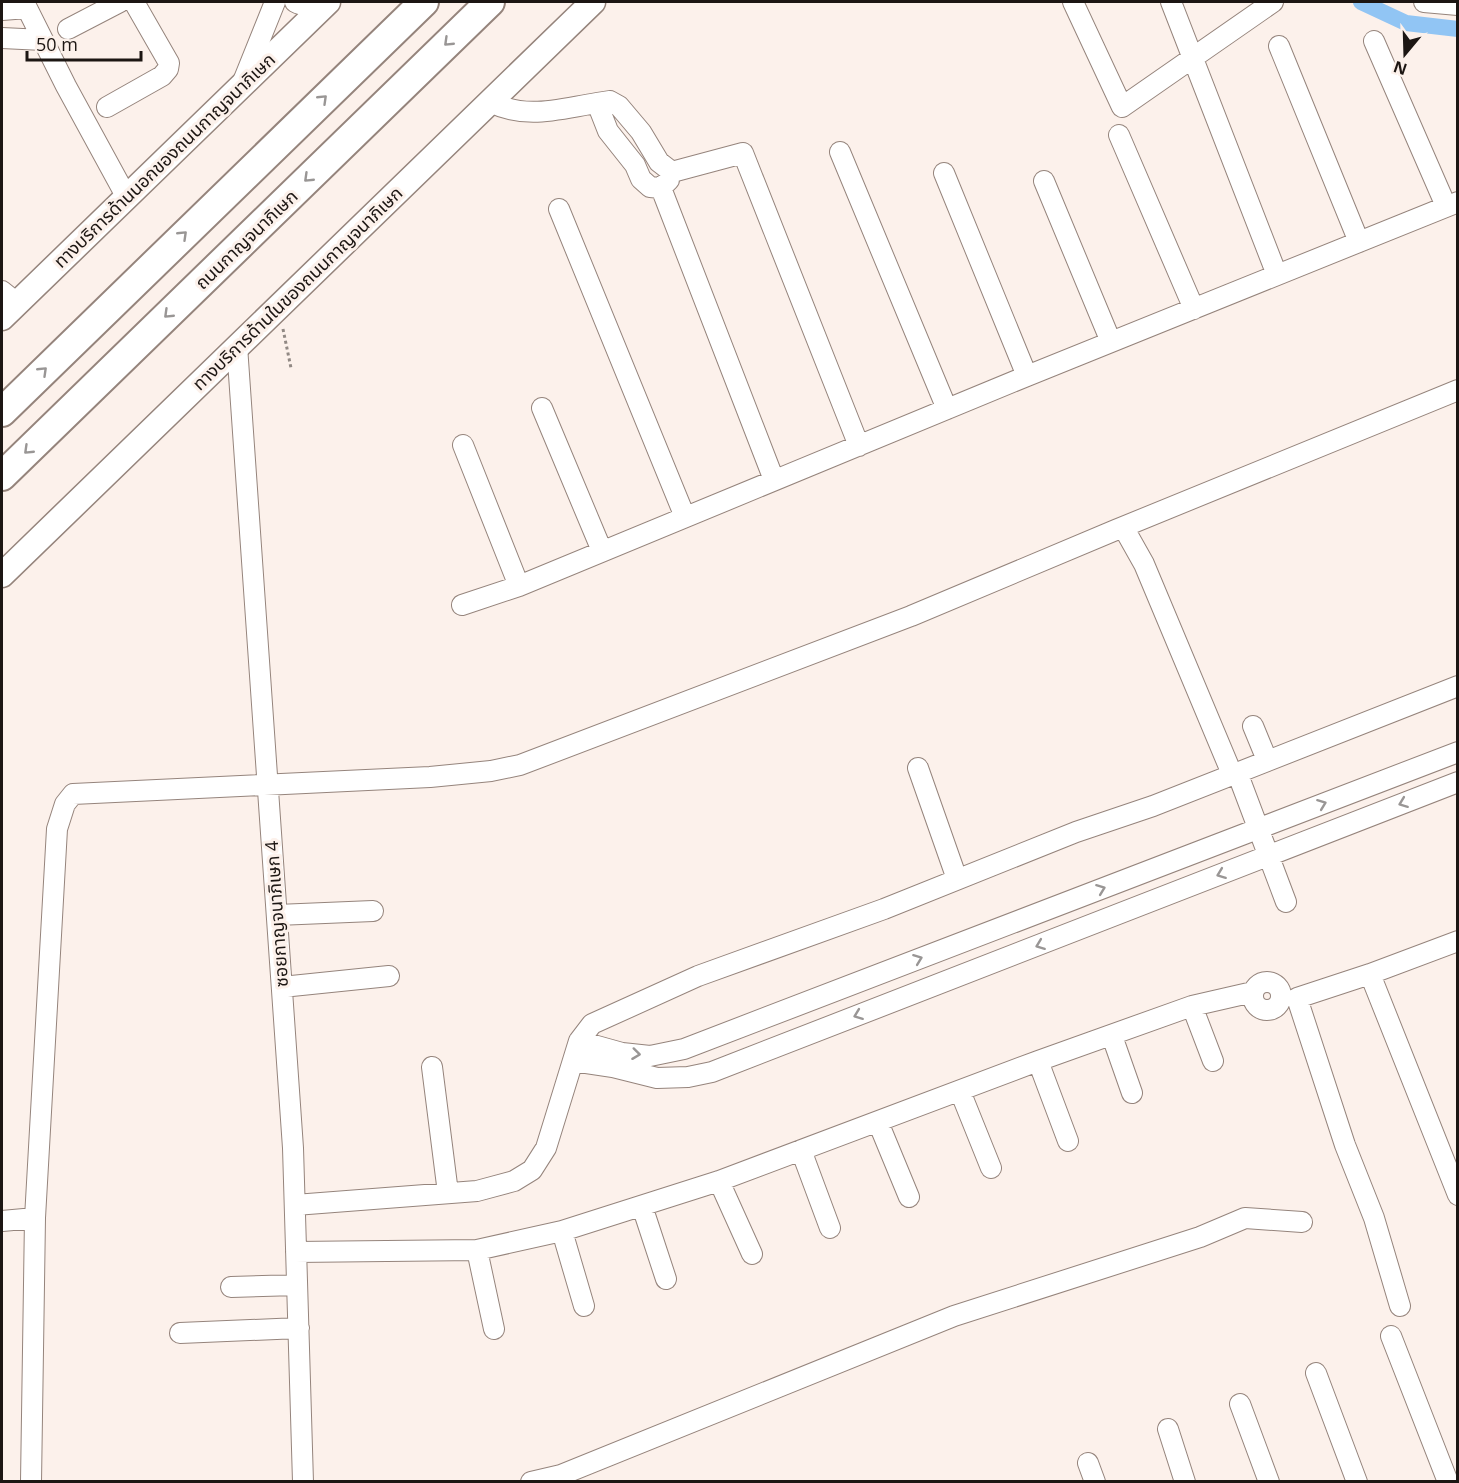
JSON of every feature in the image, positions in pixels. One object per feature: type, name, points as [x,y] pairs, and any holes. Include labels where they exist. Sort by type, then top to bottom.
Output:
[{"type":"highway","points":[[2,412],[424,2]]},
{"type":"highway","name":"ถนนกาญจนาภิเษก","points":[[2,476],[490,2]]},
{"type":"main road","name":"ทางบริการด้านนอกของถนนกาญจนาภิเษก","points":[[7,304],[126,196],[328,2]]},
{"type":"main road","name":"ทางบริการด้านในของถนนกาญจนาภิเษก","points":[[2,575],[593,2]]},
{"type":"street","points":[[68,28],[120,2]]},
{"type":"street","points":[[107,107],[162,76],[168,69],[169,63],[134,2]]},
{"type":"street","points":[[242,84],[275,2]]},
{"type":"street","points":[[295,2],[301,5],[322,2]]},
{"type":"street","points":[[1072,2],[1122,107],[1273,2]]},
{"type":"street","points":[[1171,2],[1277,275]]},
{"type":"street","points":[[1424,2],[1458,5]]},
{"type":"street","points":[[2,10],[25,5],[126,196]]},
{"type":"street","points":[[2,38],[43,40]]},
{"type":"street","points":[[462,605],[519,586],[1027,376],[1452,204],[1374,41]]},
{"type":"street","points":[[1279,46],[1359,242]]},
{"type":"street","points":[[489,102],[512,111],[536,113],[610,101],[619,106],[641,132],[659,162],[672,172]]},
{"type":"street","points":[[597,103],[608,131],[634,165],[641,179],[650,187],[661,188],[669,181],[672,172]]},
{"type":"street","points":[[1119,135],[1194,309]]},
{"type":"street","points":[[840,152],[947,409]]},
{"type":"street","points":[[672,172],[743,153],[859,446]]},
{"type":"street","points":[[944,173],[1027,376]]},
{"type":"street","points":[[1044,182],[1111,342]]},
{"type":"street","points":[[661,188],[774,480]]},
{"type":"street","points":[[559,209],[685,517]]},
{"type":"street","name":"ซอยกาญจนาภิเษก 4","points":[[237,346],[295,1205],[303,1482]]},
{"type":"street","points":[[31,1482],[35,1218],[57,829],[65,804],[73,794],[429,777],[491,771],[520,765],[911,616],[1458,390]]},
{"type":"street","points":[[542,408],[602,551]]},
{"type":"street","points":[[463,445],[519,586]]},
{"type":"street","points":[[1118,529],[1126,532],[1144,564],[1258,829],[1286,902]]},
{"type":"street","points":[[295,1205],[477,1191],[514,1181],[532,1170],[546,1148],[579,1041],[592,1024],[698,976],[796,942],[1076,832],[1153,806],[1458,686]]},
{"type":"street","points":[[1253,726],[1267,760]]},
{"type":"street","points":[[579,1041],[622,1053],[650,1056],[684,1049],[1458,752]]},
{"type":"street","points":[[918,768],[957,879]]},
{"type":"street","points":[[573,1061],[613,1067],[657,1078],[688,1077],[712,1072],[1458,782]]},
{"type":"street","points":[[1289,817],[1298,844]]},
{"type":"street","points":[[277,915],[373,911]]},
{"type":"street","points":[[296,1252],[477,1250],[562,1232],[719,1180],[1192,1006],[1253,992],[1253,999],[1257,1006],[1264,1010],[1271,1009],[1289,998],[1456,946]]},
{"type":"street","points":[[1370,974],[1458,1195]]},
{"type":"street","points":[[282,987],[389,976]]},
{"type":"street","points":[[1289,998],[1374,1218],[1400,1306]]},
{"type":"street","points":[[1192,1006],[1213,1061]]},
{"type":"street","points":[[1112,1036],[1132,1093]]},
{"type":"street","points":[[1038,1061],[1068,1141]]},
{"type":"street","points":[[432,1067],[448,1193]]},
{"type":"street","points":[[960,1091],[991,1168]]},
{"type":"street","points":[[878,1122],[909,1197]]},
{"type":"street","points":[[801,1150],[830,1227]]},
{"type":"street","points":[[719,1180],[752,1254]]},
{"type":"street","points":[[642,1206],[666,1280]]},
{"type":"street","points":[[2,1221],[35,1218]]},
{"type":"street","points":[[531,1482],[561,1475],[954,1316],[1200,1237],[1245,1218],[1302,1222]]},
{"type":"street","points":[[562,1232],[584,1306]]},
{"type":"street","points":[[477,1250],[494,1329]]},
{"type":"street","points":[[231,1287],[297,1285]]},
{"type":"street","points":[[180,1333],[298,1328]]},
{"type":"street","points":[[1391,1336],[1448,1482]]},
{"type":"street","points":[[1316,1373],[1357,1482]]},
{"type":"street","points":[[1240,1404],[1269,1482]]},
{"type":"street","points":[[1168,1429],[1185,1482]]},
{"type":"street","points":[[1089,1463],[1095,1482]]},
{"type":"path","points":[[279,306],[291,368]]},
{"type":"waterway","points":[[1361,2],[1406,23],[1458,29]]}]
